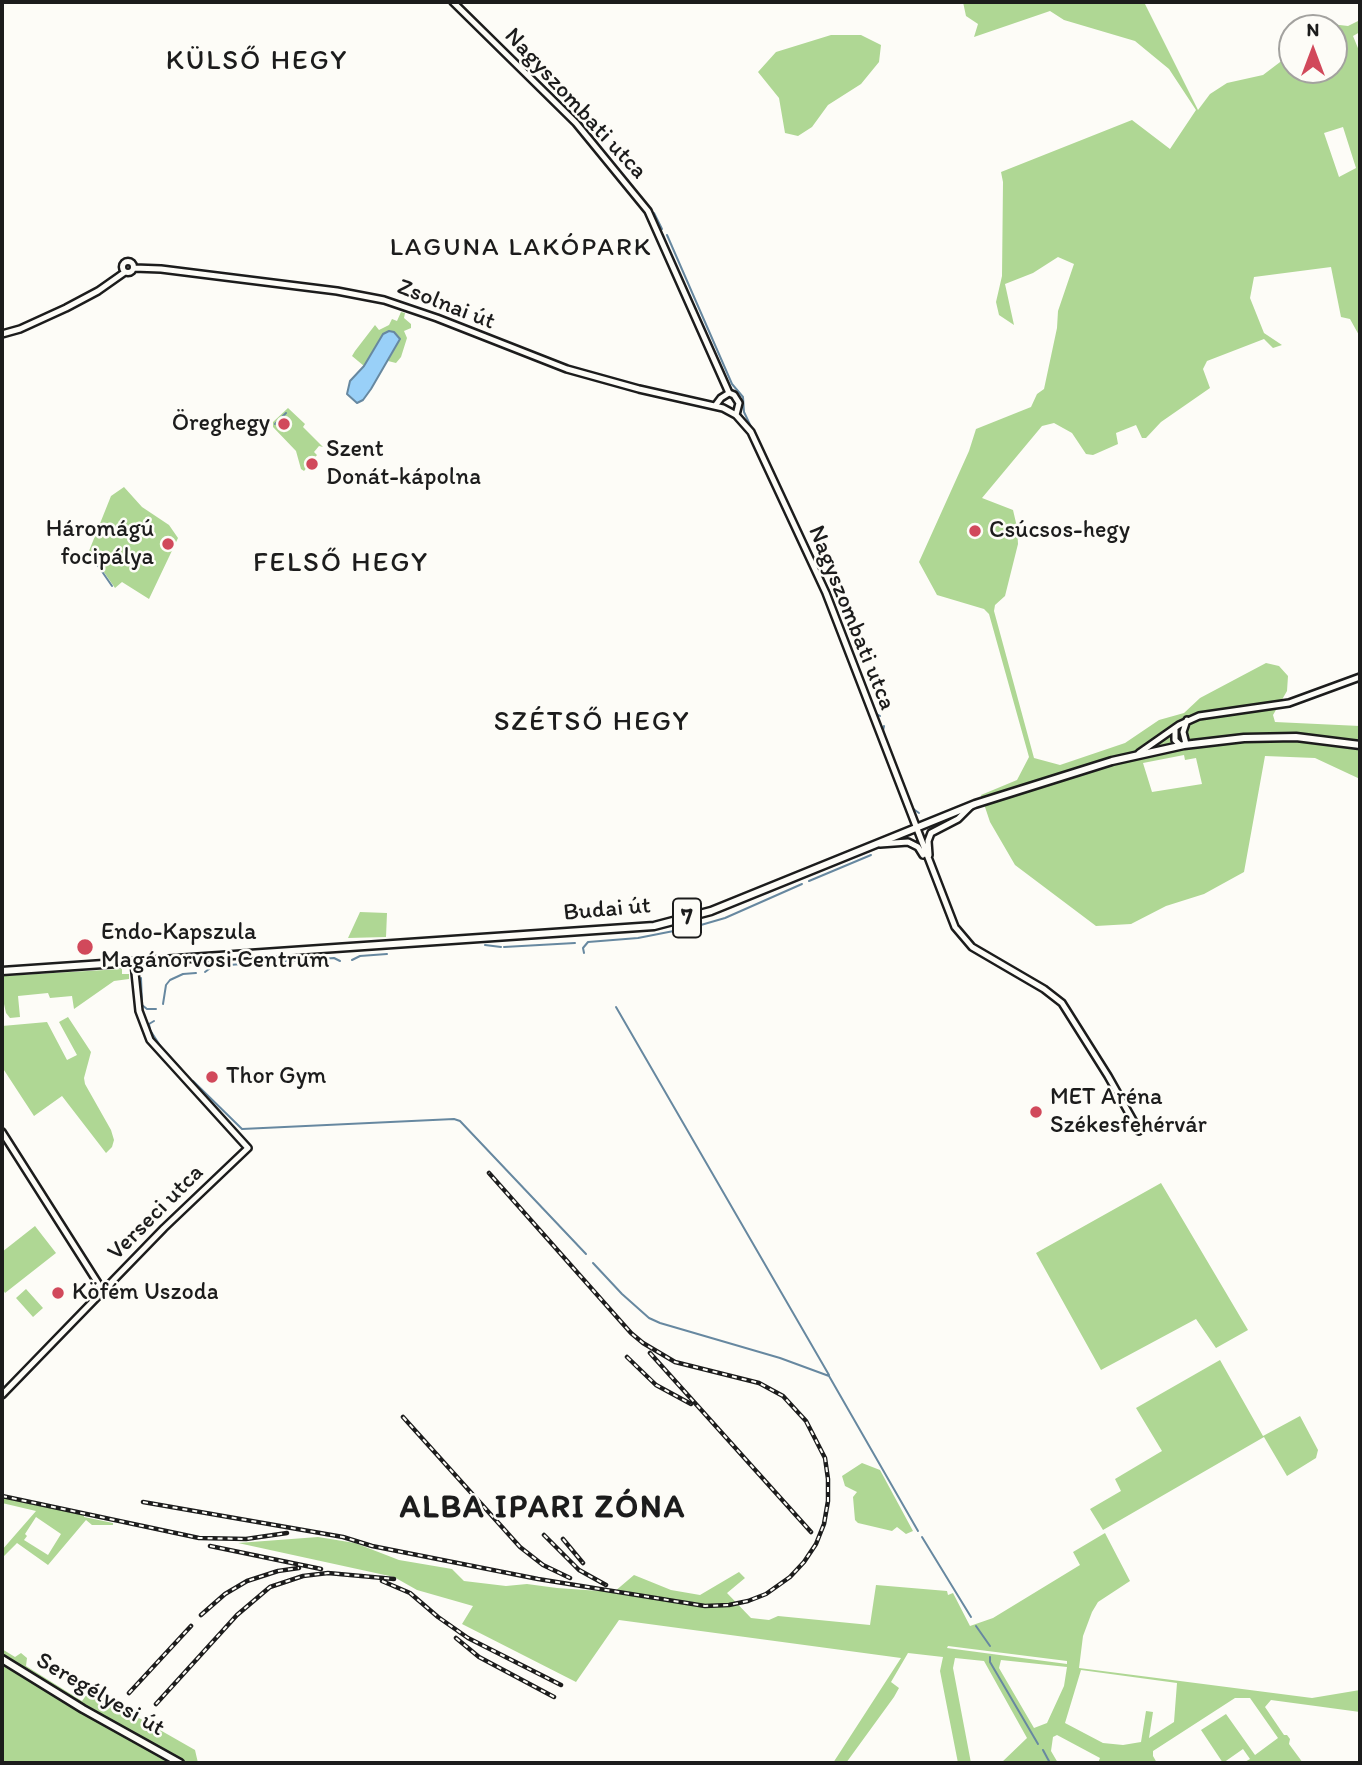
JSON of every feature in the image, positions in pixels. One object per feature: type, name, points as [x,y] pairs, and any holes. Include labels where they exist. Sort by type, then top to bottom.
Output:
[{"type":"main road","name":"7","points":[[1183,745],[1281,737],[1360,745]]},
{"type":"main road","name":"Budai út","points":[[2,971],[654,926],[711,911],[974,804],[1133,756],[1183,745]]},
{"type":"main road","name":"Seregélyesi út","points":[[2,1660],[180,1763]]},
{"type":"street","name":"Nagyszombati utca","points":[[453,2],[576,123],[644,205],[729,393],[734,395],[738,403],[736,415],[751,432],[820,580],[953,923],[961,937],[976,950],[1044,989],[1062,1003],[1139,1131]]},
{"type":"street","name":"Zsolnai út","points":[[2,334],[66,309],[99,291],[125,272],[122,268],[124,263],[130,262],[134,268],[161,269],[384,300],[437,317],[567,369],[715,406],[736,415]]},
{"type":"street","points":[[715,406],[729,393]]},
{"type":"street","points":[[1133,756],[1155,744],[1187,720],[1214,712],[1289,704],[1360,677]]},
{"type":"street","points":[[1183,745],[1187,720]]},
{"type":"street","points":[[1175,728],[1175,740],[1183,745]]},
{"type":"street","points":[[930,866],[927,844],[931,833],[958,819],[974,804]]},
{"type":"street","points":[[869,846],[911,842],[920,849],[930,866]]},
{"type":"street","name":"Verseci utca","points":[[2,1395],[248,1148],[150,1040],[139,1011],[134,962]]},
{"type":"street","points":[[2,1132],[103,1291]]},
{"type":"green space","points":[[963,2],[1144,2],[1198,110],[1210,94],[1227,83],[1263,75],[1278,64],[1278,84],[1348,84],[1348,26],[1360,20],[1360,32],[1353,36],[1360,53],[1360,337],[1350,319],[1341,317],[1331,267],[1254,277],[1250,298],[1264,333],[1282,345],[1273,348],[1264,339],[1207,361],[1203,369],[1210,388],[1161,422],[1146,438],[1142,438],[1136,425],[1116,433],[1118,444],[1093,455],[1086,454],[1072,433],[1054,423],[1042,426],[982,498],[1013,510],[1017,527],[1018,544],[1005,596],[995,605],[994,611],[1034,758],[1060,765],[1125,743],[1159,720],[1184,713],[1200,698],[1266,663],[1279,666],[1288,676],[1287,691],[1273,715],[1275,722],[1360,726],[1360,779],[1315,758],[1265,756],[1244,872],[1204,894],[1166,906],[1131,924],[1096,926],[1015,865],[990,822],[981,795],[1017,780],[1029,757],[989,614],[984,609],[937,595],[919,562],[969,451],[976,429],[1031,407],[1037,394],[1044,389],[1058,311],[1074,264],[1058,257],[1033,273],[1005,284],[1014,325],[999,315],[996,302],[1002,276],[1001,172],[1132,120],[1170,149],[1196,110],[1169,69],[1135,41],[1064,20],[1050,11],[974,37],[978,24],[966,16]],"holes":[[[1343,127],[1356,168],[1339,177],[1324,133]],[[1184,755],[1185,760],[1196,758],[1202,784],[1152,792],[1143,763]]]},
{"type":"green space","points":[[831,35],[861,35],[881,45],[879,62],[861,84],[828,105],[812,127],[798,136],[785,133],[779,98],[758,72],[776,52]]},
{"type":"green space","points":[[401,312],[405,313],[404,318],[411,324],[411,328],[404,331],[407,338],[401,357],[396,363],[388,361],[400,339],[383,334],[364,366],[352,356],[375,325],[379,330],[389,325],[392,319],[397,321]]},
{"type":"green space","points":[[288,408],[323,447],[319,446],[314,452],[317,455],[304,471],[296,451],[273,427],[273,422]]},
{"type":"green space","points":[[124,487],[142,507],[169,525],[178,538],[149,599],[122,582],[115,588],[89,551],[111,496]]},
{"type":"green space","points":[[360,912],[387,913],[386,937],[348,938]]},
{"type":"green space","points":[[122,969],[122,974],[129,974],[129,979],[114,981],[74,1009],[72,996],[50,998],[48,993],[18,996],[20,1017],[10,1018],[6,1013],[2,976]]},
{"type":"green space","points":[[68,1017],[91,1052],[84,1078],[114,1140],[106,1153],[62,1096],[34,1116],[2,1067],[2,1026],[47,1022],[67,1060],[77,1055],[59,1022]]},
{"type":"green space","points":[[1161,1183],[1248,1330],[1216,1348],[1196,1319],[1101,1370],[1036,1253]]},
{"type":"green space","points":[[35,1226],[56,1253],[5,1293],[2,1288],[2,1252]]},
{"type":"green space","points":[[26,1289],[43,1308],[33,1317],[16,1298]]},
{"type":"green space","points":[[1220,1360],[1263,1436],[1300,1416],[1318,1450],[1316,1458],[1287,1476],[1264,1437],[1103,1530],[1090,1509],[1121,1491],[1115,1479],[1162,1451],[1136,1408]]},
{"type":"green space","points":[[862,1463],[880,1470],[913,1531],[906,1534],[897,1527],[892,1531],[855,1520],[853,1497],[857,1492],[845,1486],[842,1476]]},
{"type":"green space","points":[[2,1497],[84,1515],[113,1525],[92,1525],[86,1520],[48,1565],[17,1543],[2,1558],[2,1550],[36,1511],[2,1503]],"holes":[[[36,1517],[61,1534],[48,1555],[24,1540]]]},
{"type":"green space","points":[[1105,1533],[1130,1581],[1098,1602],[1092,1612],[1083,1636],[1079,1668],[1312,1698],[1360,1690],[1360,1712],[1271,1700],[1265,1707],[1284,1735],[1290,1739],[1289,1744],[1303,1763],[1243,1763],[1250,1759],[1243,1749],[1223,1763],[1201,1730],[1226,1714],[1255,1755],[1278,1738],[1250,1698],[1235,1698],[1153,1751],[1157,1763],[1098,1763],[1100,1758],[1057,1735],[1053,1737],[1051,1751],[1058,1763],[1001,1763],[1027,1738],[984,1661],[955,1658],[953,1668],[971,1763],[958,1763],[940,1671],[943,1657],[908,1653],[891,1682],[899,1688],[894,1697],[846,1763],[833,1763],[901,1658],[619,1620],[576,1682],[462,1624],[473,1606],[417,1590],[394,1577],[238,1543],[318,1537],[355,1543],[399,1560],[452,1569],[464,1581],[506,1586],[527,1584],[614,1592],[634,1575],[671,1590],[700,1595],[739,1572],[745,1578],[727,1593],[751,1618],[769,1620],[778,1616],[870,1625],[876,1585],[947,1591],[948,1595],[953,1593],[970,1626],[993,1618],[1080,1565],[1073,1552]],"holes":[[[947,1648],[1067,1661],[1067,1664]],[[1001,1660],[1067,1667],[1064,1686],[1047,1723],[1034,1728],[999,1668]],[[1081,1670],[1177,1683],[1174,1722],[1149,1738],[1153,1712],[1146,1711],[1141,1742],[1123,1745],[1103,1743],[1065,1723]]]},
{"type":"green space","points":[[2,1649],[15,1657],[21,1653],[27,1658],[26,1666],[82,1701],[90,1690],[195,1750],[198,1763],[2,1763]]},
{"type":"water","points":[[394,332],[400,339],[371,389],[363,400],[357,403],[347,394],[350,381],[364,366],[383,334]]},
{"type":"waterway","points":[[654,213],[662,229]]},
{"type":"waterway","points":[[667,235],[732,384],[743,397],[744,412],[753,431]]},
{"type":"waterway","points":[[275,424],[286,413]]},
{"type":"waterway","points":[[759,442],[781,491]]},
{"type":"waterway","points":[[783,494],[827,587]]},
{"type":"waterway","points":[[90,554],[112,586]]},
{"type":"waterway","points":[[831,597],[875,713],[880,716]]},
{"type":"waterway","points":[[884,726],[890,752]]},
{"type":"waterway","points":[[899,775],[912,808],[919,813]]},
{"type":"waterway","points":[[809,881],[871,855]]},
{"type":"waterway","points":[[584,953],[583,948],[588,942],[638,938],[694,927],[725,918],[802,884]]},
{"type":"waterway","points":[[504,947],[575,943]]},
{"type":"waterway","points":[[485,945],[501,947]]},
{"type":"waterway","points":[[352,960],[360,956],[387,954]]},
{"type":"waterway","points":[[205,972],[213,966],[334,958],[340,961]]},
{"type":"waterway","points":[[163,1004],[166,985],[170,980],[183,974],[196,973]]},
{"type":"waterway","points":[[141,978],[142,1005],[147,1009],[156,1009]]},
{"type":"waterway","points":[[616,1007],[829,1375]]},
{"type":"waterway","points":[[154,1021],[149,1024],[150,1030],[181,1069]]},
{"type":"waterway","points":[[193,1081],[242,1129],[454,1119],[460,1121],[586,1254]]},
{"type":"waterway","points":[[593,1263],[649,1318],[780,1358],[829,1376],[918,1531]]},
{"type":"waterway","points":[[922,1537],[971,1617]]},
{"type":"waterway","points":[[976,1626],[990,1646]]},
{"type":"waterway","points":[[990,1657],[990,1662],[1038,1744]]},
{"type":"waterway","points":[[1043,1750],[1050,1763]]},
{"type":"railway","points":[[143,1502],[343,1537],[372,1546],[538,1579],[705,1606],[748,1601],[766,1594],[790,1577],[816,1544],[824,1524],[828,1501],[825,1458],[806,1421],[783,1396],[759,1383],[675,1362],[643,1343],[631,1333],[489,1173]]},
{"type":"railway","points":[[650,1353],[811,1532]]},
{"type":"railway","points":[[627,1357],[656,1385],[691,1404]]},
{"type":"railway","points":[[403,1417],[520,1547],[543,1565],[570,1578]]},
{"type":"railway","points":[[2,1496],[199,1538],[246,1539],[287,1533]]},
{"type":"railway","points":[[544,1535],[579,1570],[606,1585]]},
{"type":"railway","points":[[563,1539],[583,1563]]},
{"type":"railway","points":[[210,1546],[321,1569]]},
{"type":"railway","points":[[201,1615],[225,1594],[247,1581],[278,1571],[299,1568]]},
{"type":"railway","points":[[156,1704],[237,1615],[270,1587],[303,1576],[328,1573],[394,1579]]},
{"type":"railway","points":[[382,1581],[410,1593],[468,1638],[561,1685]]},
{"type":"railway","points":[[129,1693],[191,1626]]},
{"type":"railway","points":[[456,1638],[479,1657],[554,1697]]},
{"type":"place","name":"Öreghegy","points":[[284,424]]},
{"type":"place","name":"Szent Donát-kápolna","points":[[312,464]]},
{"type":"place","name":"Csúcsos-hegy","points":[[975,531]]},
{"type":"place","name":"Háromágú focipálya","points":[[168,544]]},
{"type":"place","name":"Endo-Kapszula Magánorvosi Centrum","points":[[85,947]]},
{"type":"place","name":"Thor Gym","points":[[212,1077]]},
{"type":"place","name":"MET Aréna Székesfehérvár","points":[[1036,1112]]},
{"type":"place","name":"Köfém Uszoda","points":[[58,1293]]},
{"type":"district","name":"KÜLSŐ HEGY","points":[[257,62]]},
{"type":"district","name":"LAGUNA LAKÓPARK","points":[[521,248]]},
{"type":"district","name":"FELSŐ HEGY","points":[[341,564]]},
{"type":"district","name":"SZÉTSŐ HEGY","points":[[592,723]]},
{"type":"district","name":"ALBA IPARI ZÓNA","points":[[543,1509]]}]
